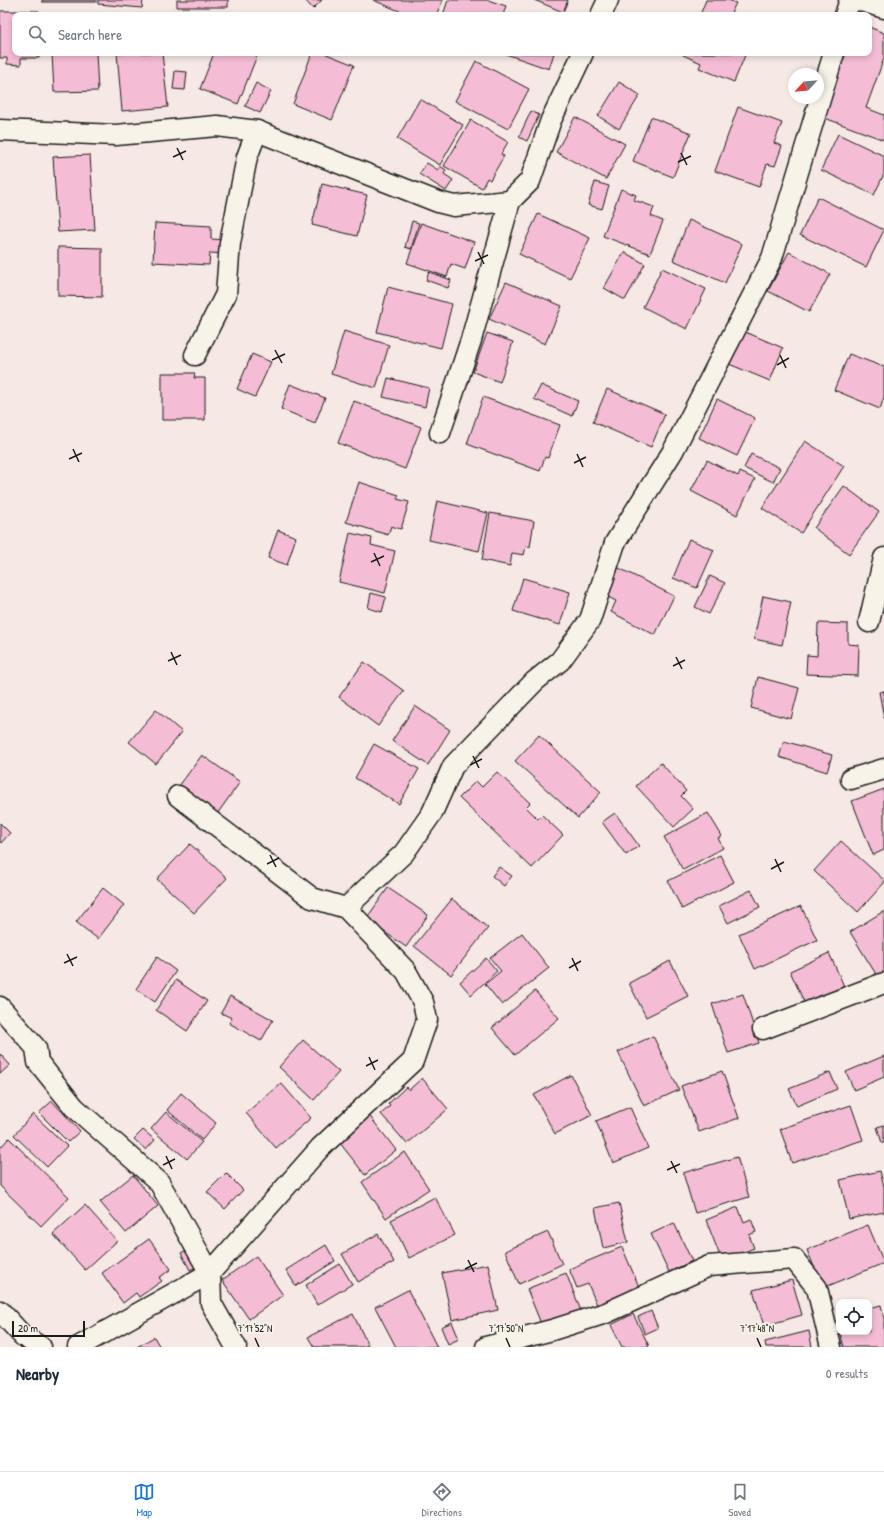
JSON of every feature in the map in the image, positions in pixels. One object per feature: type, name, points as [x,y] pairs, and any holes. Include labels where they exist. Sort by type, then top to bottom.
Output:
[{"type":"street","points":[[602,12],[608,0]]},
{"type":"street","points":[[846,12],[850,0]]},
{"type":"street","points":[[858,0],[884,8]]},
{"type":"street","points":[[440,433],[471,340],[510,201],[530,180],[551,120],[582,56]]},
{"type":"street","points":[[346,908],[404,853],[432,813],[453,766],[535,681],[560,661],[590,620],[615,543],[673,451],[772,258],[833,56]]},
{"type":"street","points":[[0,130],[116,135],[217,126],[257,131],[438,202],[454,206],[510,201]]},
{"type":"street","points":[[195,355],[226,294],[230,243],[247,157],[257,131]]},
{"type":"street","points":[[869,622],[884,558]]},
{"type":"street","points":[[851,779],[884,768]]},
{"type":"street","points":[[78,1347],[210,1273],[320,1148],[413,1061],[427,1020],[423,1002],[406,971],[346,908],[312,898],[178,796]]},
{"type":"street","points":[[763,1029],[884,983]]},
{"type":"street","points":[[0,1007],[36,1048],[38,1062],[74,1107],[159,1182],[210,1273],[211,1303],[236,1347]]},
{"type":"street","points":[[486,1347],[552,1330],[606,1313],[709,1266],[794,1259],[817,1288],[830,1347]]},
{"type":"street","points":[[0,1311],[23,1336],[41,1347]]},
{"type":"building","points":[[42,0],[96,0],[96,2],[42,2]]},
{"type":"building","points":[[98,0],[143,0],[142,8],[98,4]]},
{"type":"building","points":[[177,0],[228,0],[228,7],[177,7]]},
{"type":"building","points":[[305,0],[322,0],[313,9]]},
{"type":"building","points":[[373,0],[443,0],[437,12],[402,12]]},
{"type":"building","points":[[448,0],[488,0],[506,6],[504,12],[444,12]]},
{"type":"building","points":[[534,0],[568,0],[563,12]]},
{"type":"building","points":[[706,0],[728,0],[736,3],[732,12],[701,12]]},
{"type":"building","points":[[0,11],[39,11],[12,12],[12,56],[39,56],[39,58],[21,58],[21,65],[7,64],[7,58],[0,58]]},
{"type":"building","points":[[872,28],[884,33],[884,58],[866,108],[884,115],[884,140],[822,117],[845,56],[872,56]]},
{"type":"building","points":[[52,56],[96,56],[98,91],[54,92]]},
{"type":"building","points":[[117,56],[162,56],[168,107],[122,111]]},
{"type":"building","points":[[213,56],[257,56],[238,104],[200,89]]},
{"type":"building","points":[[311,56],[332,56],[354,65],[332,120],[293,104]]},
{"type":"building","points":[[512,56],[553,56],[549,69]]},
{"type":"building","points":[[685,56],[745,56],[734,82],[699,68],[701,63]]},
{"type":"building","points":[[476,61],[529,89],[508,129],[455,101]]},
{"type":"building","points":[[175,71],[187,72],[185,90],[173,89]]},
{"type":"building","points":[[619,82],[640,95],[619,129],[598,116]]},
{"type":"building","points":[[256,83],[271,91],[260,113],[245,106]]},
{"type":"building","points":[[420,99],[463,125],[440,165],[397,139]]},
{"type":"building","points":[[738,107],[782,123],[774,143],[782,146],[775,166],[767,164],[759,187],[715,171]]},
{"type":"building","points":[[531,111],[539,115],[527,141],[519,137]]},
{"type":"building","points":[[575,117],[625,144],[606,179],[556,152]]},
{"type":"building","points":[[651,117],[691,133],[673,177],[633,161]]},
{"type":"building","points":[[471,120],[508,142],[501,154],[504,156],[490,180],[487,178],[482,188],[444,166]]},
{"type":"building","points":[[838,134],[884,156],[884,174],[874,195],[821,170]]},
{"type":"building","points":[[90,155],[95,230],[58,232],[53,157]]},
{"type":"building","points":[[427,163],[438,170],[440,166],[446,170],[444,174],[453,180],[446,191],[419,174]]},
{"type":"building","points":[[595,182],[609,186],[602,209],[588,205]]},
{"type":"building","points":[[322,184],[367,195],[357,236],[312,225]]},
{"type":"building","points":[[621,189],[636,195],[634,200],[654,207],[651,216],[663,221],[650,254],[603,236]]},
{"type":"building","points":[[818,197],[884,230],[866,267],[800,235]]},
{"type":"building","points":[[538,214],[590,238],[570,278],[519,254]]},
{"type":"building","points":[[689,220],[742,244],[725,283],[673,260]]},
{"type":"building","points":[[412,221],[419,223],[411,249],[405,247]]},
{"type":"building","points":[[155,223],[211,226],[211,239],[226,240],[225,254],[210,253],[209,265],[153,262]]},
{"type":"building","points":[[421,223],[474,242],[465,269],[451,264],[447,277],[407,263]]},
{"type":"building","points":[[58,247],[102,248],[102,297],[58,296]]},
{"type":"building","points":[[624,252],[645,264],[625,300],[604,288]]},
{"type":"building","points":[[789,252],[830,274],[809,312],[768,291]]},
{"type":"building","points":[[662,268],[706,289],[687,329],[643,307]]},
{"type":"building","points":[[429,272],[451,280],[448,288],[426,280]]},
{"type":"building","points":[[506,282],[562,306],[545,344],[489,319]]},
{"type":"building","points":[[388,287],[452,304],[441,348],[377,332]]},
{"type":"building","points":[[344,331],[389,345],[376,388],[331,374]]},
{"type":"building","points":[[743,331],[783,348],[770,381],[729,364]]},
{"type":"building","points":[[487,333],[513,342],[500,382],[473,372]]},
{"type":"building","points":[[252,354],[271,362],[255,397],[237,389]]},
{"type":"building","points":[[849,354],[884,367],[884,397],[880,409],[834,390]]},
{"type":"building","points":[[162,373],[195,373],[194,378],[205,378],[205,420],[162,420]]},
{"type":"building","points":[[388,378],[429,388],[425,407],[383,397]]},
{"type":"building","points":[[290,384],[325,398],[315,423],[281,409]]},
{"type":"building","points":[[541,385],[578,401],[572,416],[534,399]]},
{"type":"building","points":[[607,389],[665,414],[651,447],[593,422]]},
{"type":"building","points":[[483,397],[560,425],[548,458],[545,457],[540,471],[467,444]]},
{"type":"building","points":[[717,399],[755,418],[737,456],[699,438]]},
{"type":"building","points":[[354,401],[421,427],[405,469],[338,443]]},
{"type":"building","points":[[805,441],[844,466],[801,533],[762,508]]},
{"type":"building","points":[[751,454],[780,468],[773,482],[744,468]]},
{"type":"building","points":[[707,460],[738,476],[740,472],[755,479],[737,515],[691,491]]},
{"type":"building","points":[[359,482],[399,495],[397,499],[409,502],[401,529],[391,526],[388,535],[346,522]]},
{"type":"building","points":[[844,486],[879,512],[849,554],[814,528]]},
{"type":"building","points":[[437,501],[488,513],[479,551],[429,540]]},
{"type":"building","points":[[490,513],[534,521],[530,547],[526,546],[524,555],[512,553],[510,566],[482,560]]},
{"type":"building","points":[[278,530],[296,537],[287,565],[268,558]]},
{"type":"building","points":[[350,533],[372,538],[371,545],[395,551],[385,593],[339,582]]},
{"type":"building","points":[[689,539],[714,550],[697,588],[673,578]]},
{"type":"building","points":[[615,566],[674,596],[655,635],[611,612],[616,601],[602,594]]},
{"type":"building","points":[[710,576],[725,583],[709,614],[695,607]]},
{"type":"building","points":[[523,578],[570,592],[560,625],[513,611]]},
{"type":"building","points":[[371,593],[386,597],[382,612],[368,608]]},
{"type":"building","points":[[763,596],[791,602],[782,645],[754,639]]},
{"type":"building","points":[[818,623],[848,624],[848,644],[859,645],[858,676],[806,674],[807,655],[817,656]]},
{"type":"building","points":[[364,662],[404,691],[378,726],[339,697]]},
{"type":"building","points":[[758,677],[799,688],[791,719],[751,708]]},
{"type":"building","points":[[884,691],[884,718],[879,692]]},
{"type":"building","points":[[415,706],[450,730],[428,765],[392,741]]},
{"type":"building","points":[[156,710],[182,732],[156,764],[129,742]]},
{"type":"building","points":[[539,735],[601,792],[578,818],[515,761]]},
{"type":"building","points":[[784,741],[832,755],[827,772],[779,757]]},
{"type":"building","points":[[374,744],[419,769],[399,804],[355,778]]},
{"type":"building","points":[[202,755],[240,782],[217,814],[179,786]]},
{"type":"building","points":[[661,763],[686,791],[681,796],[693,809],[674,827],[636,786]]},
{"type":"building","points":[[497,772],[530,803],[526,807],[538,819],[542,815],[563,835],[532,868],[459,798],[476,781],[482,787]]},
{"type":"building","points":[[884,789],[884,850],[873,855],[852,801]]},
{"type":"building","points":[[615,813],[639,846],[626,855],[602,822]]},
{"type":"building","points":[[708,813],[722,836],[718,838],[723,848],[683,870],[664,837]]},
{"type":"building","points":[[0,823],[10,833],[1,843],[0,842]]},
{"type":"building","points":[[841,841],[884,880],[884,883],[858,912],[814,871]]},
{"type":"building","points":[[190,844],[227,878],[194,913],[157,879]]},
{"type":"building","points":[[720,855],[734,882],[682,909],[668,881]]},
{"type":"building","points":[[499,867],[512,876],[504,886],[492,876]]},
{"type":"building","points":[[103,888],[124,905],[98,939],[76,922]]},
{"type":"building","points":[[388,888],[428,915],[406,947],[366,919]]},
{"type":"building","points":[[751,890],[760,907],[728,923],[719,906]]},
{"type":"building","points":[[452,899],[488,928],[451,975],[414,946]]},
{"type":"building","points":[[801,906],[817,940],[755,969],[739,934]]},
{"type":"building","points":[[884,911],[884,976],[879,979],[850,932]]},
{"type":"building","points":[[522,933],[549,968],[502,1005],[485,984],[501,971],[490,958]]},
{"type":"building","points":[[829,953],[844,986],[805,1004],[790,971]]},
{"type":"building","points":[[157,957],[176,971],[155,1002],[136,989]]},
{"type":"building","points":[[486,958],[497,971],[471,995],[460,982]]},
{"type":"building","points":[[670,961],[688,996],[646,1017],[629,983]]},
{"type":"building","points":[[176,980],[207,1001],[187,1031],[156,1010]]},
{"type":"building","points":[[535,991],[559,1018],[515,1055],[492,1028]]},
{"type":"building","points":[[743,994],[759,1043],[728,1053],[712,1004]]},
{"type":"building","points":[[230,996],[273,1020],[261,1041],[229,1023],[232,1018],[221,1013]]},
{"type":"building","points":[[653,1036],[679,1090],[644,1106],[618,1052]]},
{"type":"building","points":[[303,1040],[339,1072],[314,1100],[279,1067]]},
{"type":"building","points":[[0,1054],[10,1065],[0,1074]]},
{"type":"building","points":[[884,1056],[884,1077],[854,1090],[846,1072]]},
{"type":"building","points":[[722,1071],[739,1118],[699,1132],[681,1086]]},
{"type":"building","points":[[830,1072],[837,1089],[797,1106],[789,1089]]},
{"type":"building","points":[[571,1075],[592,1115],[555,1134],[534,1095]]},
{"type":"building","points":[[422,1078],[448,1109],[407,1144],[381,1114],[390,1106],[388,1104],[406,1087],[409,1090]]},
{"type":"building","points":[[281,1083],[311,1118],[276,1148],[246,1113]]},
{"type":"building","points":[[181,1093],[216,1123],[202,1140],[167,1110]]},
{"type":"building","points":[[52,1101],[80,1131],[68,1142],[39,1113]]},
{"type":"building","points":[[851,1105],[863,1140],[792,1163],[780,1129]]},
{"type":"building","points":[[630,1107],[648,1148],[613,1163],[596,1121]]},
{"type":"building","points":[[166,1112],[202,1142],[187,1159],[151,1129]]},
{"type":"building","points":[[33,1114],[67,1146],[47,1167],[14,1135]]},
{"type":"building","points":[[368,1114],[396,1150],[365,1175],[336,1138]]},
{"type":"building","points":[[884,1125],[884,1143],[882,1143],[877,1127]]},
{"type":"building","points":[[143,1130],[155,1140],[146,1150],[134,1139]]},
{"type":"building","points":[[9,1138],[69,1197],[41,1226],[0,1186],[0,1148]]},
{"type":"building","points":[[405,1152],[429,1189],[386,1218],[362,1182]]},
{"type":"building","points":[[737,1157],[749,1197],[695,1213],[683,1173]]},
{"type":"building","points":[[880,1171],[884,1187],[884,1212],[849,1219],[840,1180]]},
{"type":"building","points":[[226,1173],[243,1190],[225,1209],[207,1192]]},
{"type":"building","points":[[133,1175],[158,1206],[126,1233],[100,1202]]},
{"type":"building","points":[[435,1197],[455,1235],[409,1258],[391,1220]]},
{"type":"building","points":[[619,1203],[628,1242],[603,1248],[595,1208]]},
{"type":"building","points":[[85,1205],[117,1241],[85,1270],[53,1234]]},
{"type":"building","points":[[738,1207],[744,1222],[751,1219],[756,1232],[749,1235],[754,1248],[722,1261],[706,1220]]},
{"type":"building","points":[[674,1223],[692,1261],[669,1272],[651,1234]]},
{"type":"building","points":[[868,1225],[884,1263],[823,1288],[807,1250]]},
{"type":"building","points":[[548,1232],[562,1264],[519,1284],[505,1251]]},
{"type":"building","points":[[378,1234],[394,1262],[358,1282],[342,1254]]},
{"type":"building","points":[[149,1239],[171,1269],[159,1278],[162,1281],[139,1297],[136,1293],[123,1303],[102,1273]]},
{"type":"building","points":[[326,1245],[335,1261],[296,1286],[286,1270]]},
{"type":"building","points":[[193,1246],[202,1264],[190,1270],[181,1253]]},
{"type":"building","points":[[622,1247],[640,1289],[598,1307],[588,1284],[577,1288],[569,1269]]},
{"type":"building","points":[[256,1256],[283,1295],[249,1319],[222,1280]]},
{"type":"building","points":[[340,1264],[352,1284],[317,1305],[306,1285]]},
{"type":"building","points":[[488,1264],[498,1310],[452,1320],[442,1273]]},
{"type":"building","points":[[566,1273],[581,1311],[542,1326],[527,1289]]},
{"type":"building","points":[[792,1280],[802,1315],[764,1326],[753,1290]]},
{"type":"building","points":[[408,1290],[437,1347],[396,1347],[375,1307]]},
{"type":"building","points":[[881,1305],[884,1319],[884,1347],[844,1347],[841,1335],[872,1335],[872,1307]]},
{"type":"building","points":[[651,1311],[658,1328],[645,1334],[638,1317]]},
{"type":"building","points":[[353,1314],[368,1345],[363,1347],[314,1347],[308,1337]]},
{"type":"building","points":[[633,1314],[649,1346],[647,1347],[622,1347],[611,1325]]},
{"type":"building","points":[[452,1322],[459,1339],[448,1344],[441,1327]]},
{"type":"building","points":[[809,1331],[812,1347],[766,1347],[765,1342]]},
{"type":"building","points":[[154,1337],[160,1347],[137,1347]]}]
